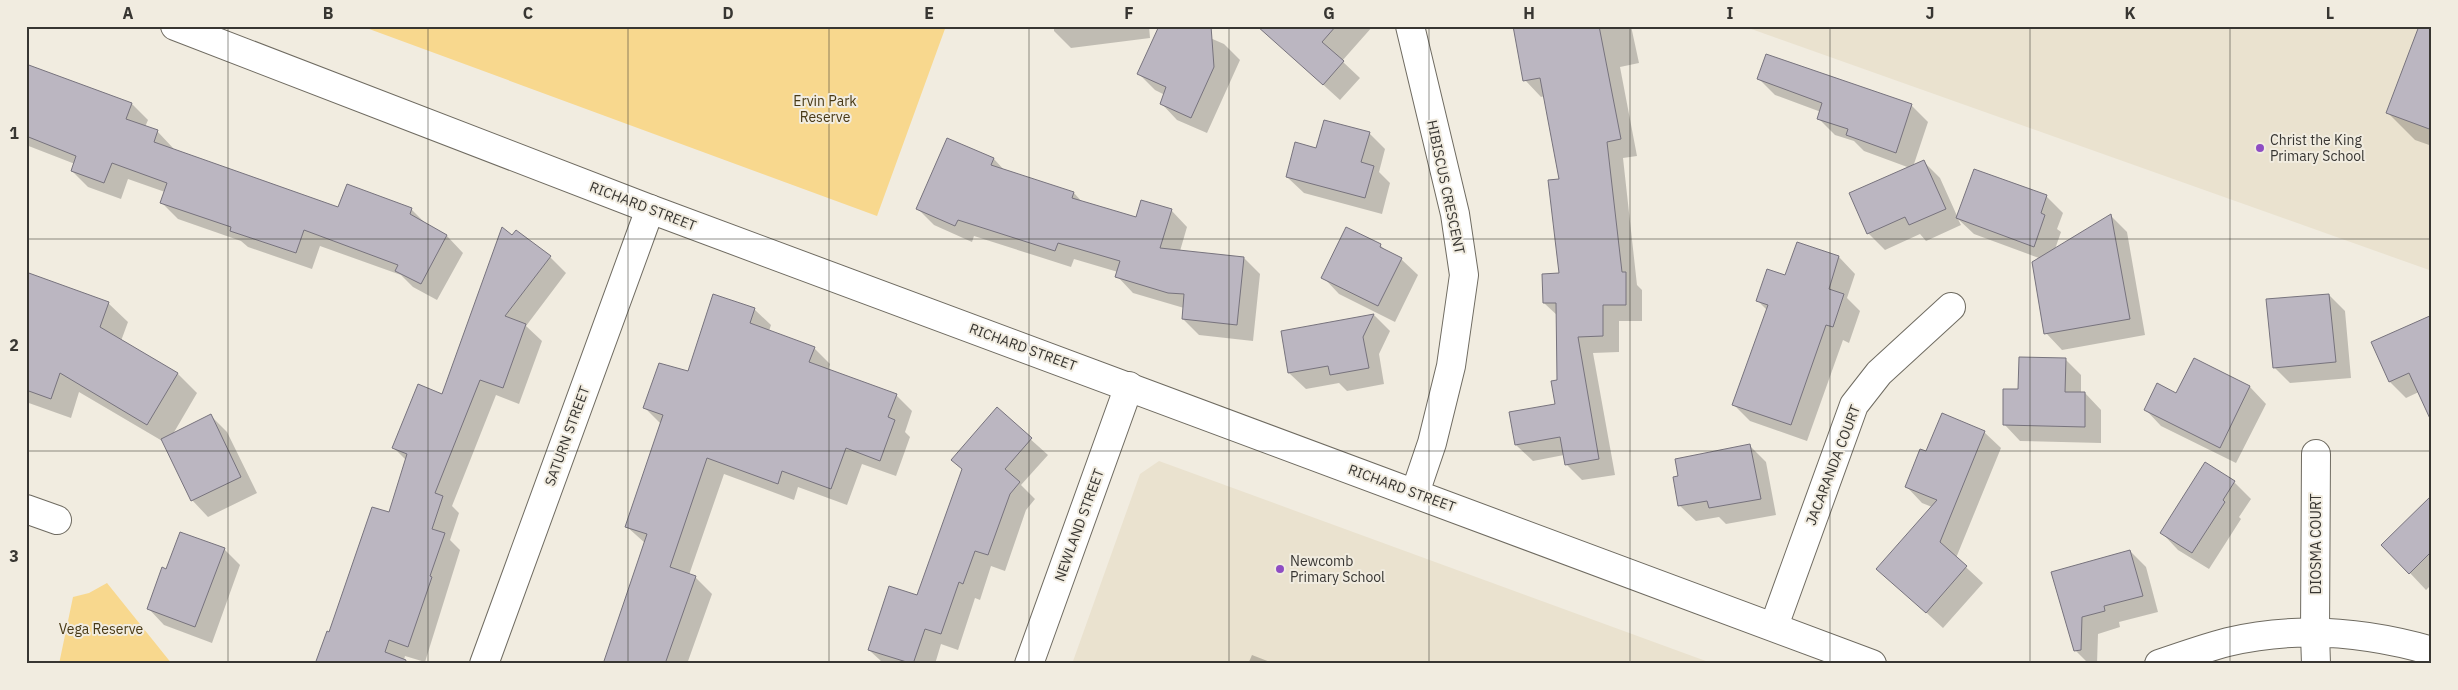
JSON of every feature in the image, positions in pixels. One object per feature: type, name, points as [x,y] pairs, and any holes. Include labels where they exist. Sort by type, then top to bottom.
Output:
[{"type":"street","name":"RICHARD STREET","points":[[175,26],[650,208],[1872,664]]},
{"type":"street","name":"HIBISCUS CRESCENT","points":[[1410,26],[1455,214],[1464,275],[1450,366],[1432,444],[1416,493]]},
{"type":"street","name":"SATURN STREET","points":[[484,664],[650,208]]},
{"type":"street","name":"JACARANDA COURT","points":[[1774,626],[1854,405],[1878,373],[1951,307]]},
{"type":"street","name":"NEWLAND STREET","points":[[1029,664],[1129,386]]},
{"type":"street","name":"DIOSMA COURT","points":[[2316,454],[2316,664]]},
{"type":"street","points":[[26,509],[57,520]]},
{"type":"street","points":[[2168,662],[2241,639],[2274,635],[2315,634],[2367,637],[2432,651]]},
{"type":"shaded area","name":"Christ the King Primary School","points":[[1743,26],[2432,26],[2432,271]]},
{"type":"shaded area","name":"Newcomb Primary School","points":[[1159,461],[1714,664],[1072,664],[1140,474]]},
{"type":"green space","name":"Ervin Park Reserve","points":[[361,26],[946,26],[877,216]]},
{"type":"green space","name":"Vega Reserve","points":[[107,583],[172,664],[59,664],[73,597],[89,593]]},
{"type":"building","points":[[1159,26],[1211,26],[1214,67],[1191,118],[1160,104],[1166,87],[1137,74]]},
{"type":"building","points":[[1257,26],[1336,26],[1322,42],[1344,61],[1323,85]]},
{"type":"building","points":[[1513,26],[1599,26],[1621,139],[1607,142],[1622,272],[1626,272],[1626,305],[1603,305],[1603,336],[1578,337],[1599,459],[1565,465],[1560,437],[1515,445],[1509,412],[1555,404],[1551,381],[1557,380],[1556,303],[1543,303],[1542,274],[1559,273],[1548,180],[1559,179],[1540,78],[1523,81]]},
{"type":"building","points":[[2419,26],[2432,26],[2432,130],[2386,113]]},
{"type":"building","points":[[1766,54],[1912,104],[1896,153],[1846,135],[1848,129],[1817,119],[1822,103],[1757,79]]},
{"type":"building","points":[[26,64],[132,103],[126,119],[158,130],[154,142],[338,207],[347,184],[412,208],[410,214],[447,235],[421,284],[395,271],[398,265],[304,230],[296,253],[230,231],[231,227],[160,203],[167,183],[112,163],[104,183],[71,171],[76,156],[26,136]]},
{"type":"building","points":[[1324,120],[1370,132],[1361,162],[1374,166],[1365,198],[1286,177],[1295,142],[1316,148]]},
{"type":"building","points":[[947,138],[994,158],[991,165],[1074,192],[1072,198],[1136,217],[1141,200],[1172,209],[1160,248],[1244,257],[1237,325],[1182,319],[1184,294],[1168,293],[1115,277],[1120,261],[1058,243],[1055,251],[958,220],[955,226],[916,209]]},
{"type":"building","points":[[1924,160],[1946,209],[1909,225],[1905,217],[1867,234],[1849,193]]},
{"type":"building","points":[[1974,169],[2047,195],[2041,213],[2045,215],[2034,247],[1956,218]]},
{"type":"building","points":[[2111,214],[2130,319],[2044,334],[2032,262]]},
{"type":"building","points":[[502,227],[512,235],[516,230],[551,256],[505,316],[526,324],[503,388],[480,380],[435,493],[443,496],[432,529],[445,533],[430,576],[432,577],[408,647],[389,640],[385,652],[406,660],[405,664],[315,664],[327,631],[329,632],[372,507],[389,512],[407,454],[392,448],[418,384],[442,394]]},
{"type":"building","points":[[1346,227],[1381,244],[1380,247],[1402,258],[1378,306],[1321,278]]},
{"type":"building","points":[[1797,242],[1839,256],[1829,289],[1844,294],[1833,327],[1826,325],[1791,425],[1732,405],[1768,305],[1756,301],[1767,269],[1785,275]]},
{"type":"building","points":[[26,272],[109,302],[100,327],[178,373],[147,425],[60,373],[51,399],[26,390]]},
{"type":"building","points":[[713,294],[755,308],[750,323],[815,347],[809,362],[897,394],[888,417],[895,420],[880,461],[846,448],[831,489],[782,471],[778,484],[707,458],[670,567],[696,576],[665,664],[603,664],[647,534],[625,527],[663,415],[643,408],[659,363],[688,371]]},
{"type":"building","points":[[2329,294],[2336,362],[2273,368],[2266,299]]},
{"type":"building","points":[[1374,314],[1363,337],[1369,368],[1330,375],[1328,366],[1288,373],[1281,331]]},
{"type":"building","points":[[2432,315],[2432,423],[2409,373],[2389,382],[2371,342]]},
{"type":"building","points":[[2019,357],[2066,358],[2065,392],[2085,392],[2085,427],[2003,425],[2003,389],[2018,389]]},
{"type":"building","points":[[2194,358],[2250,386],[2220,448],[2144,410],[2157,383],[2176,393]]},
{"type":"building","points":[[997,407],[1032,438],[1005,469],[1020,482],[1010,494],[988,555],[975,551],[963,584],[959,582],[941,634],[925,629],[913,664],[868,650],[889,586],[917,595],[962,469],[951,460]]},
{"type":"building","points":[[1942,413],[1985,431],[1940,542],[1967,566],[1926,613],[1876,569],[1937,500],[1905,487],[1920,449],[1926,451]]},
{"type":"building","points":[[211,414],[241,477],[191,501],[161,439]]},
{"type":"building","points":[[1750,444],[1761,499],[1709,508],[1707,501],[1678,506],[1673,477],[1678,476],[1675,459]]},
{"type":"building","points":[[2205,462],[2235,481],[2223,500],[2225,502],[2192,553],[2160,533]]},
{"type":"building","points":[[2432,495],[2432,551],[2409,574],[2381,545]]},
{"type":"building","points":[[180,532],[225,548],[195,627],[147,609],[162,567],[166,569]]},
{"type":"building","points":[[2130,550],[2143,596],[2104,606],[2105,611],[2082,617],[2081,650],[2074,651],[2051,572]]},
{"type":"place","name":"Christ the King Primary School","points":[[2260,148]]},
{"type":"place","name":"Newcomb Primary School","points":[[1280,569]]}]
